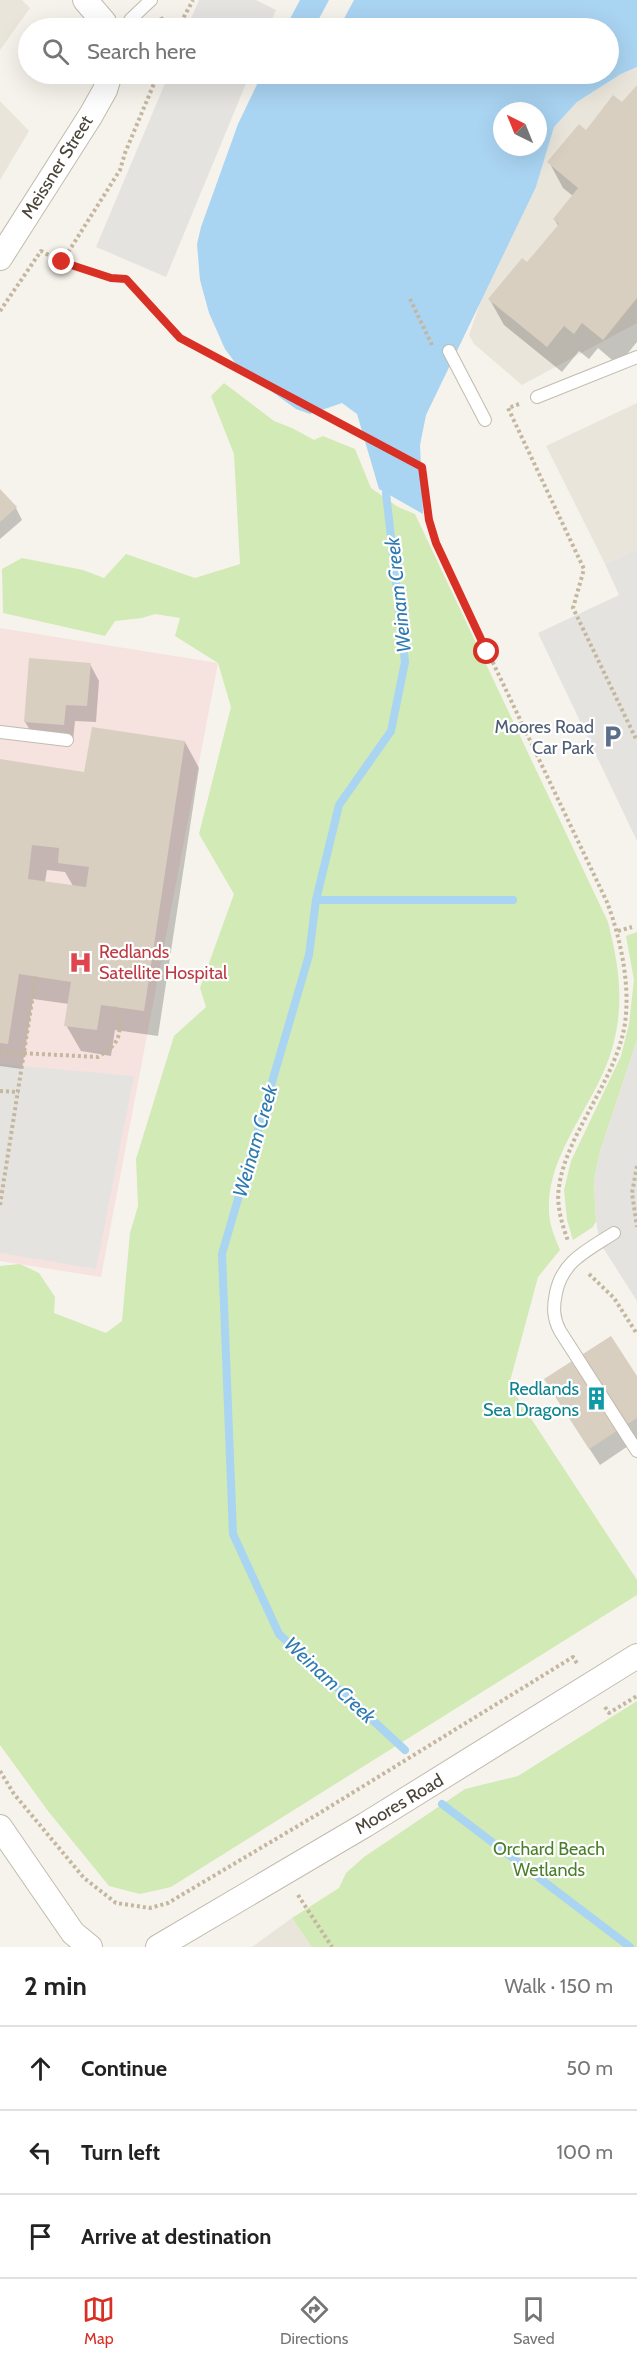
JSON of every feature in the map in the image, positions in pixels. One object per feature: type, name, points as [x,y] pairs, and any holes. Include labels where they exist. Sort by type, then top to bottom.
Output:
[{"type":"street","points":[[85,0],[101,18]]},
{"type":"street","name":"Meissner Street","points":[[0,258],[91,115],[107,84]]},
{"type":"street","name":"Moores Road","points":[[158,1947],[365,1825],[637,1656]]},
{"type":"street","points":[[0,1827],[73,1934],[90,1947]]},
{"type":"lane","points":[[132,18],[151,0]]},
{"type":"lane","points":[[449,351],[485,420]]},
{"type":"lane","points":[[537,397],[637,357]]},
{"type":"lane","points":[[0,732],[67,740]]},
{"type":"lane","points":[[614,1233],[574,1260],[564,1270],[558,1282],[554,1312],[556,1323],[637,1451]]},
{"type":"path","points":[[183,18],[193,0]]},
{"type":"path","points":[[62,262],[120,171],[124,153],[154,84]]},
{"type":"path","points":[[0,311],[41,251],[62,262],[111,278],[126,279],[180,338],[422,467],[429,520],[436,543],[607,902],[618,931],[624,969],[626,1012],[622,1039],[608,1077],[567,1156],[558,1188],[561,1221],[574,1260],[614,1298],[637,1334]]},
{"type":"path","points":[[537,397],[508,408],[584,569],[573,608],[637,741]]},
{"type":"path","points":[[618,931],[632,927]]},
{"type":"path","points":[[0,1205],[36,976]]},
{"type":"path","points":[[0,1052],[98,1057],[112,1048],[120,1034],[119,1020],[114,1007]]},
{"type":"path","points":[[0,1091],[19,1092]]},
{"type":"path","points":[[637,1166],[632,1193],[637,1227]]},
{"type":"path","points":[[0,1771],[14,1794],[84,1878],[116,1903],[150,1908],[168,1903],[318,1814],[573,1657],[609,1713],[637,1696]]},
{"type":"path","points":[[284,1872],[332,1947]]},
{"type":"shaded area","points":[[0,0],[22,0],[30,8],[23,18],[18,18],[18,25],[0,50]]},
{"type":"shaded area","points":[[199,0],[256,0],[276,10],[272,18],[191,18]]},
{"type":"shaded area","points":[[637,67],[637,323],[522,385],[474,344],[469,335],[481,300],[536,187],[554,127],[577,102],[605,84],[619,84],[619,75]]},
{"type":"shaded area","points":[[165,84],[246,84],[166,277],[96,247]]},
{"type":"shaded area","points":[[0,101],[29,131],[0,180]]},
{"type":"shaded area","points":[[637,403],[637,549],[605,564],[546,446]]},
{"type":"shaded area","name":"Moores Road Car Park","points":[[637,549],[637,841],[538,633],[619,595],[605,564]]},
{"type":"shaded area","name":"Redlands Satellite Hospital","points":[[0,628],[218,663],[101,1277],[0,1261]]},
{"type":"shaded area","points":[[637,1040],[637,1301],[600,1243],[596,1221],[594,1180],[600,1152]]},
{"type":"shaded area","points":[[0,1064],[134,1076],[96,1269],[0,1253]]},
{"type":"shaded area","points":[[292,1918],[312,1947],[252,1947]]},
{"type":"green space","points":[[224,383],[274,421],[314,440],[323,436],[355,449],[371,488],[398,507],[415,514],[608,922],[618,970],[619,1001],[616,1032],[605,1069],[555,1169],[550,1190],[549,1216],[560,1250],[538,1277],[509,1385],[637,1580],[637,1595],[171,1887],[140,1894],[109,1886],[48,1811],[0,1745],[0,1266],[20,1264],[39,1273],[55,1297],[54,1313],[106,1333],[122,1321],[130,1233],[138,1206],[136,1159],[174,1036],[206,1007],[200,988],[234,894],[199,834],[231,707],[218,663],[175,636],[180,618],[155,614],[115,621],[105,636],[3,613],[2,569],[22,558],[83,570],[104,578],[126,554],[195,578],[240,564],[234,454],[211,396]]},
{"type":"green space","points":[[637,932],[637,1040],[600,1152],[594,1180],[596,1221],[593,1227],[573,1240],[567,1220],[564,1190],[571,1161],[621,1056],[629,1024],[634,980],[626,936]]},
{"type":"green space","name":"Orchard Beach Wetlands","points":[[637,1701],[637,1947],[312,1947],[292,1918],[339,1888],[346,1873],[364,1857],[465,1789],[518,1776]]},
{"type":"water","points":[[300,0],[637,0],[637,67],[619,75],[619,18],[290,18]]},
{"type":"water","points":[[257,84],[605,84],[577,102],[554,127],[547,150],[547,102],[493,102],[493,156],[545,156],[536,187],[426,415],[420,445],[423,514],[379,489],[357,414],[342,403],[310,414],[296,409],[239,368],[225,349],[209,313],[200,280],[197,244],[238,124]]},
{"type":"pier","points":[[329,0],[354,0],[344,18],[319,18]]},
{"type":"building","points":[[637,85],[637,298],[603,340],[582,323],[574,334],[564,326],[547,347],[488,299],[522,258],[527,262],[559,224],[553,219],[578,188],[547,162],[579,124],[586,130],[613,95],[622,102]]},
{"type":"building","points":[[0,489],[17,507],[0,522]]},
{"type":"building","points":[[29,658],[91,663],[87,706],[66,705],[64,725],[24,722]]},
{"type":"building","points":[[92,727],[185,741],[144,1011],[101,1005],[97,1030],[64,1026],[71,982],[19,974],[8,1044],[0,1043],[0,759],[84,772]],"holes":[[[32,845],[59,848],[58,863],[89,867],[86,887],[28,879]]]},
{"type":"building","name":"Redlands Sea Dragons","points":[[611,1336],[637,1376],[637,1418],[589,1449],[544,1379]]},
{"type":"waterway","name":"Weinam Creek","points":[[386,493],[405,662],[391,731],[339,805],[316,900],[309,955],[222,1254],[233,1534],[279,1634],[405,1750]]},
{"type":"waterway","points":[[316,900],[513,900]]},
{"type":"waterway","name":"Weinam Creek","points":[[442,1804],[630,1947]]},
{"type":"place","name":"Moores Road Car Park","points":[[612,737]]},
{"type":"place","name":"Redlands Satellite Hospital","points":[[81,962]]},
{"type":"place","name":"Redlands Sea Dragons","points":[[597,1399]]},
{"type":"route","points":[[62,262],[111,278],[126,279],[180,338],[422,467],[429,520],[436,543],[487,652]]}]
